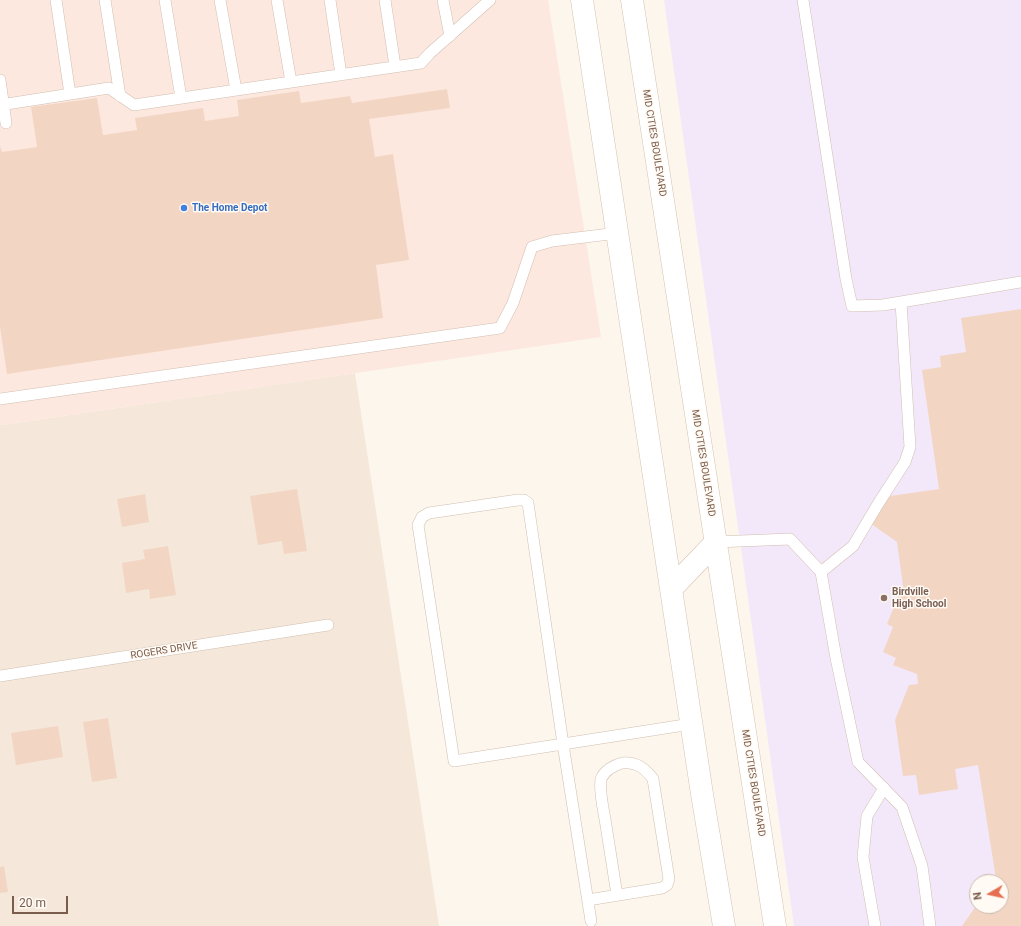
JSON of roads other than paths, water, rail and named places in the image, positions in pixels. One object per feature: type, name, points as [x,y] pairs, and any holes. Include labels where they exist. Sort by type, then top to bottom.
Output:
[{"type":"main road","points":[[582,0],[691,724],[724,926]]},
{"type":"main road","name":"MID CITIES BOULEVARD","points":[[632,0],[775,926]]},
{"type":"main road","points":[[671,589],[716,542]]},
{"type":"lane","points":[[56,0],[70,94]]},
{"type":"lane","points":[[105,0],[120,96]]},
{"type":"lane","points":[[165,0],[181,98]]},
{"type":"lane","points":[[220,0],[236,90]]},
{"type":"lane","points":[[277,0],[291,82]]},
{"type":"lane","points":[[330,0],[341,75]]},
{"type":"lane","points":[[385,0],[395,66]]},
{"type":"lane","points":[[443,0],[450,36]]},
{"type":"lane","points":[[2,105],[109,88],[134,105],[422,63],[430,53],[490,0]]},
{"type":"lane","points":[[804,0],[846,279],[852,306],[883,305],[1021,282]]},
{"type":"lane","points":[[0,80],[2,105],[6,123]]},
{"type":"lane","points":[[0,399],[500,328],[513,303],[532,247],[552,241],[618,233]]},
{"type":"lane","points":[[821,572],[853,546],[905,462],[910,447],[901,302]]},
{"type":"lane","points":[[591,921],[563,744],[528,503],[524,500],[518,500],[429,513],[422,517],[418,525],[454,761],[563,744],[691,724]]},
{"type":"lane","points":[[716,542],[790,539],[821,572],[836,658],[858,762],[902,806],[922,866],[930,926]]},
{"type":"lane","name":"ROGERS DRIVE","points":[[0,676],[328,625]]},
{"type":"lane","points":[[588,900],[662,888],[668,884],[669,879],[653,779],[646,770],[638,765],[628,762],[615,764],[604,773],[601,780],[602,799],[617,895]]},
{"type":"lane","points":[[875,926],[863,857],[867,816],[884,788]]},
{"type":"place","name":"The Home Depot","points":[[184,208]]},
{"type":"place","name":"Birdville High School","points":[[884,598]]}]
